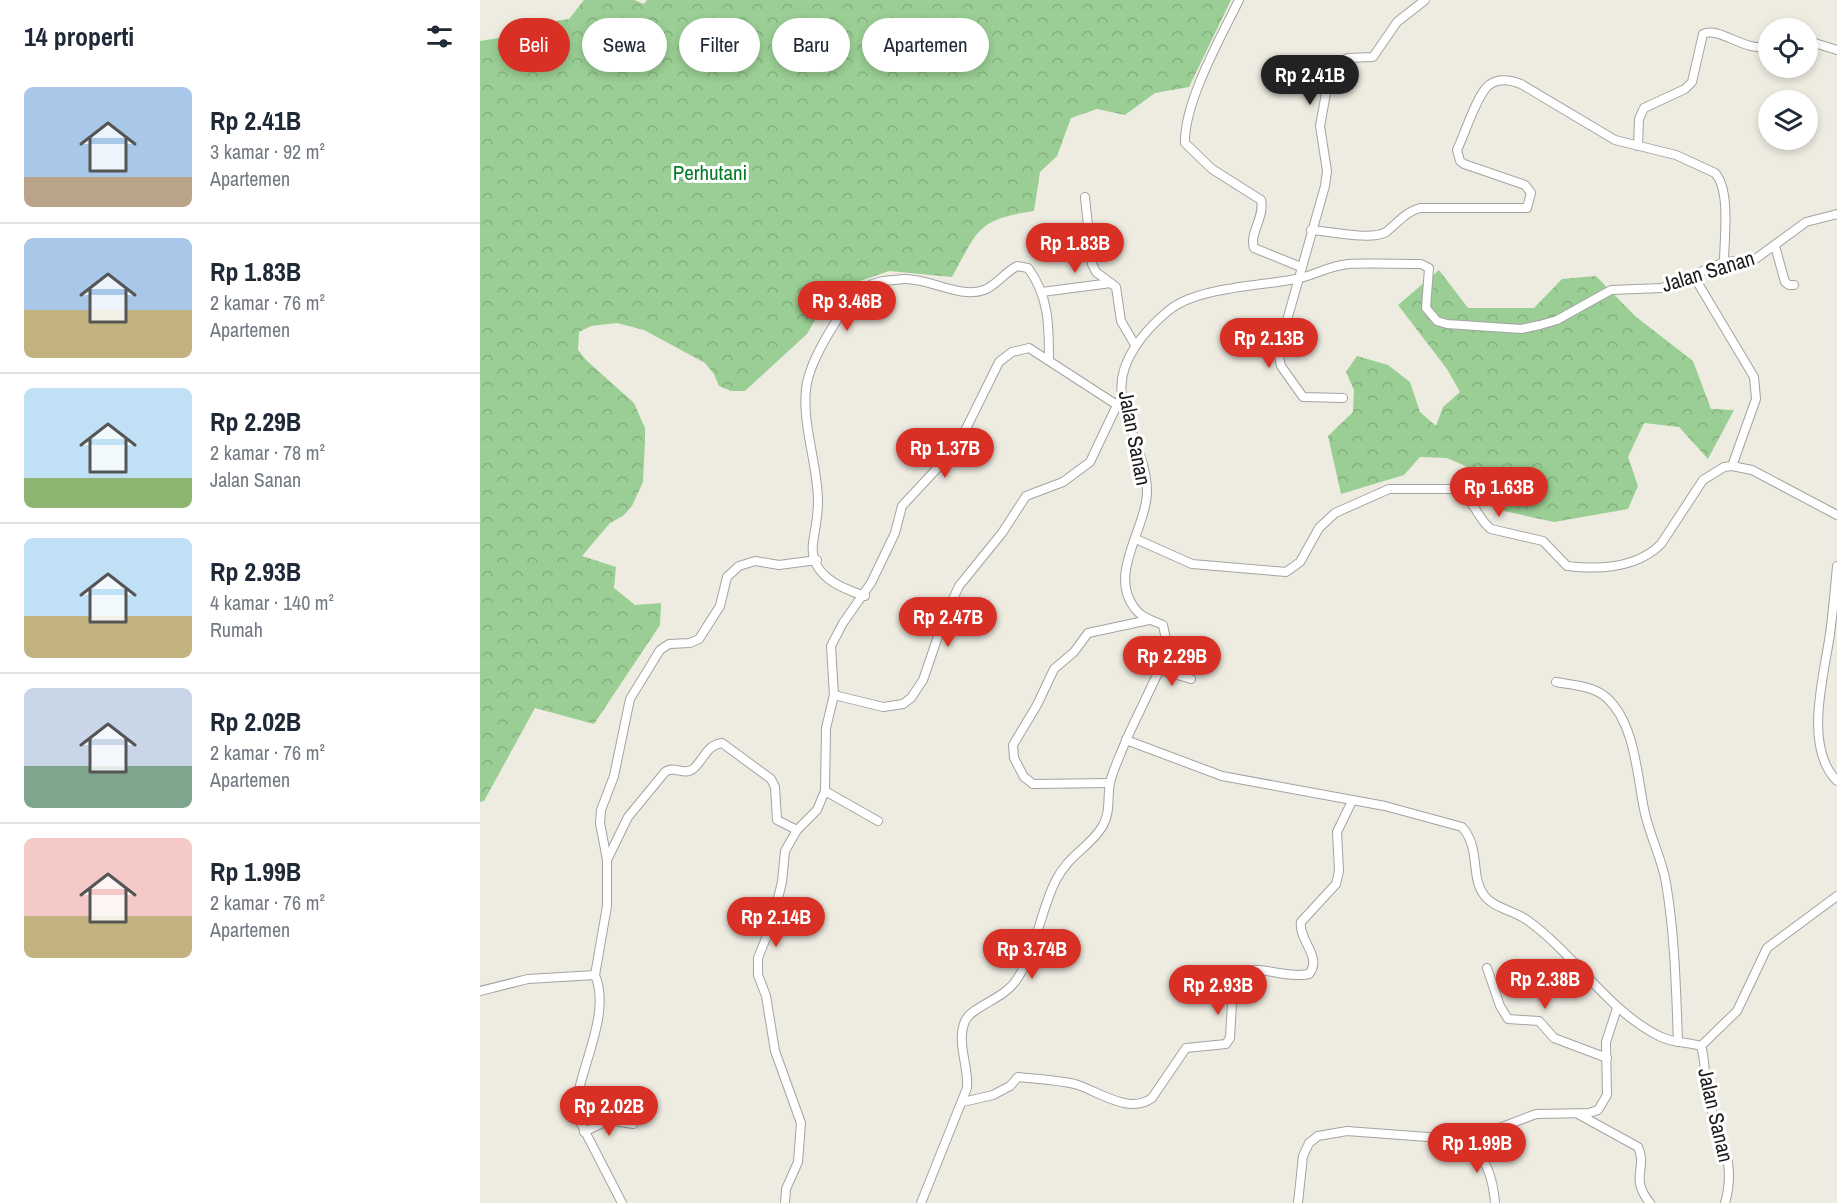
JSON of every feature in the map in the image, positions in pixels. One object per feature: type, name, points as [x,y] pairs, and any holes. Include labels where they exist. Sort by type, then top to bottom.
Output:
[{"type":"street","points":[[1239,0],[1197,90],[1187,125],[1185,143],[1212,169],[1261,200],[1261,211],[1253,239],[1254,248],[1301,267]]},
{"type":"street","points":[[1343,398],[1303,397],[1281,366],[1279,345],[1327,179],[1320,126],[1332,71],[1341,60],[1372,57],[1397,22],[1425,0]]},
{"type":"street","points":[[1638,146],[1639,119],[1644,108],[1684,89],[1692,82],[1702,34],[1713,32],[1752,48],[1758,47]]},
{"type":"street","points":[[1818,43],[1837,50]]},
{"type":"street","points":[[1311,230],[1372,236],[1385,232],[1406,214],[1420,208],[1527,207],[1531,193],[1525,185],[1464,164],[1457,156],[1457,150],[1484,90],[1499,81],[1521,84],[1604,134],[1638,146],[1676,155],[1715,173],[1724,194],[1724,262]]},
{"type":"street","points":[[1085,197],[1092,264],[1096,272],[1116,287],[1121,321],[1135,345]]},
{"type":"street","name":"Jalan Sanan","points":[[1725,1203],[1729,1178],[1726,1146],[1712,1114],[1701,1046],[1678,1042],[1658,1035],[1617,1008],[1596,984],[1527,920],[1486,898],[1479,885],[1473,844],[1462,827],[1385,806],[1222,776],[1126,740],[1167,651],[1163,625],[1149,620],[1138,612],[1130,600],[1125,578],[1125,561],[1136,539],[1147,491],[1144,468],[1121,394],[1125,372],[1135,345],[1169,310],[1177,305],[1219,291],[1298,279],[1328,267],[1348,264],[1426,264],[1430,275],[1426,308],[1437,321],[1479,327],[1521,329],[1557,320],[1611,290],[1662,288],[1724,262],[1754,260],[1806,222],[1837,214]]},
{"type":"street","points":[[1775,246],[1785,282],[1794,285]]},
{"type":"street","points":[[865,596],[841,588],[820,573],[813,546],[818,519],[818,483],[806,389],[811,368],[851,301],[870,285],[887,280],[909,279],[962,290],[984,290],[1017,266],[1028,268],[1042,292],[1050,321],[1049,359]]},
{"type":"street","points":[[1693,275],[1754,377],[1756,399],[1732,466]]},
{"type":"street","points":[[1042,292],[1111,283]]},
{"type":"street","points":[[785,1203],[786,1189],[798,1162],[801,1123],[775,1051],[766,996],[758,968],[782,882],[785,851],[797,830],[817,810],[825,791],[826,728],[834,695],[831,646],[843,623],[865,596],[895,533],[902,506],[957,447],[999,362],[1012,352],[1029,348],[1117,405]]},
{"type":"street","points":[[834,695],[883,707],[903,704],[911,698],[928,668],[945,616],[959,586],[1002,533],[1026,496],[1063,482],[1089,462],[1121,394]]},
{"type":"street","points":[[1136,539],[1192,564],[1286,572],[1300,562],[1319,528],[1335,513],[1389,489],[1451,489],[1459,491],[1471,501],[1491,529],[1543,541],[1567,566],[1621,565],[1633,563],[1653,553],[1703,480],[1724,467],[1732,466],[1752,470],[1837,515]]},
{"type":"street","points":[[622,1203],[576,1116],[575,1107],[600,1007],[599,985],[595,975],[608,906],[608,860],[600,823],[601,810],[614,776],[630,699],[660,650],[669,644],[690,643],[699,639],[720,606],[727,577],[739,566],[755,561],[779,565],[817,560]]},
{"type":"street","points":[[1837,566],[1822,680],[1819,728],[1823,757],[1829,771],[1837,781]]},
{"type":"street","points":[[1110,783],[1033,784],[1024,777],[1014,758],[1013,745],[1037,705],[1048,678],[1088,633],[1149,620]]},
{"type":"street","points":[[1160,670],[1191,679]]},
{"type":"street","points":[[1556,682],[1583,686],[1607,698],[1624,724],[1647,821],[1666,883],[1672,930],[1678,1042]]},
{"type":"street","points":[[921,1203],[963,1102],[968,1079],[962,1046],[965,1022],[976,1011],[1006,993],[1019,977],[1055,881],[1070,858],[1103,826],[1109,808],[1110,783],[1126,740]]},
{"type":"street","points":[[608,860],[628,817],[665,772],[673,769],[687,772],[693,770],[716,744],[728,746],[742,760],[771,779],[776,787],[777,820],[797,830]]},
{"type":"street","points":[[825,791],[878,821]]},
{"type":"street","points":[[963,1102],[993,1095],[1010,1086],[1018,1077],[1075,1084],[1126,1103],[1138,1104],[1152,1098],[1186,1048],[1226,1044],[1230,1038],[1235,982],[1241,972],[1250,970],[1292,976],[1309,974],[1312,970],[1313,959],[1300,930],[1301,922],[1330,894],[1336,884],[1339,871],[1337,832],[1352,801]]},
{"type":"street","points":[[1701,1046],[1737,1011],[1767,948],[1837,896]]},
{"type":"street","points":[[1487,968],[1500,1006],[1508,1019],[1539,1022],[1554,1038],[1606,1058]]},
{"type":"street","points":[[480,991],[528,979],[595,975]]},
{"type":"street","points":[[1298,1203],[1303,1156],[1309,1143],[1318,1136],[1347,1131],[1468,1140],[1529,1116],[1589,1113],[1604,1104],[1608,1084],[1606,1058],[1608,1030],[1617,1008]]},
{"type":"street","points":[[1577,1114],[1638,1147],[1641,1154],[1638,1183],[1650,1203]]},
{"type":"street","points":[[584,1132],[609,1120],[633,1124]]},
{"type":"street","points":[[1468,1140],[1483,1155],[1489,1170],[1495,1203]]},
{"type":"green space","name":"Perhutani","points":[[584,0],[634,0],[644,4],[647,0],[1231,0],[1189,87],[1155,93],[1125,115],[1097,109],[1071,118],[1057,156],[1040,172],[1034,211],[1001,218],[981,229],[952,277],[889,271],[836,289],[827,299],[807,334],[745,391],[731,391],[719,386],[714,374],[705,363],[644,330],[617,323],[591,326],[579,332],[578,350],[634,403],[645,428],[643,482],[632,506],[623,516],[610,523],[582,556],[616,567],[614,588],[635,605],[661,603],[660,625],[594,724],[535,708],[484,801],[480,802],[480,41],[498,38],[498,72],[570,72],[570,18]]},
{"type":"green space","points":[[1439,270],[1468,308],[1534,308],[1562,279],[1596,276],[1635,316],[1693,361],[1711,409],[1734,410],[1708,459],[1679,427],[1644,423],[1628,457],[1638,486],[1628,509],[1554,522],[1504,511],[1489,501],[1470,468],[1447,458],[1420,457],[1404,475],[1341,494],[1328,436],[1353,412],[1354,390],[1346,372],[1357,356],[1388,365],[1410,382],[1420,412],[1436,426],[1443,407],[1460,392],[1447,369],[1398,305]]}]
